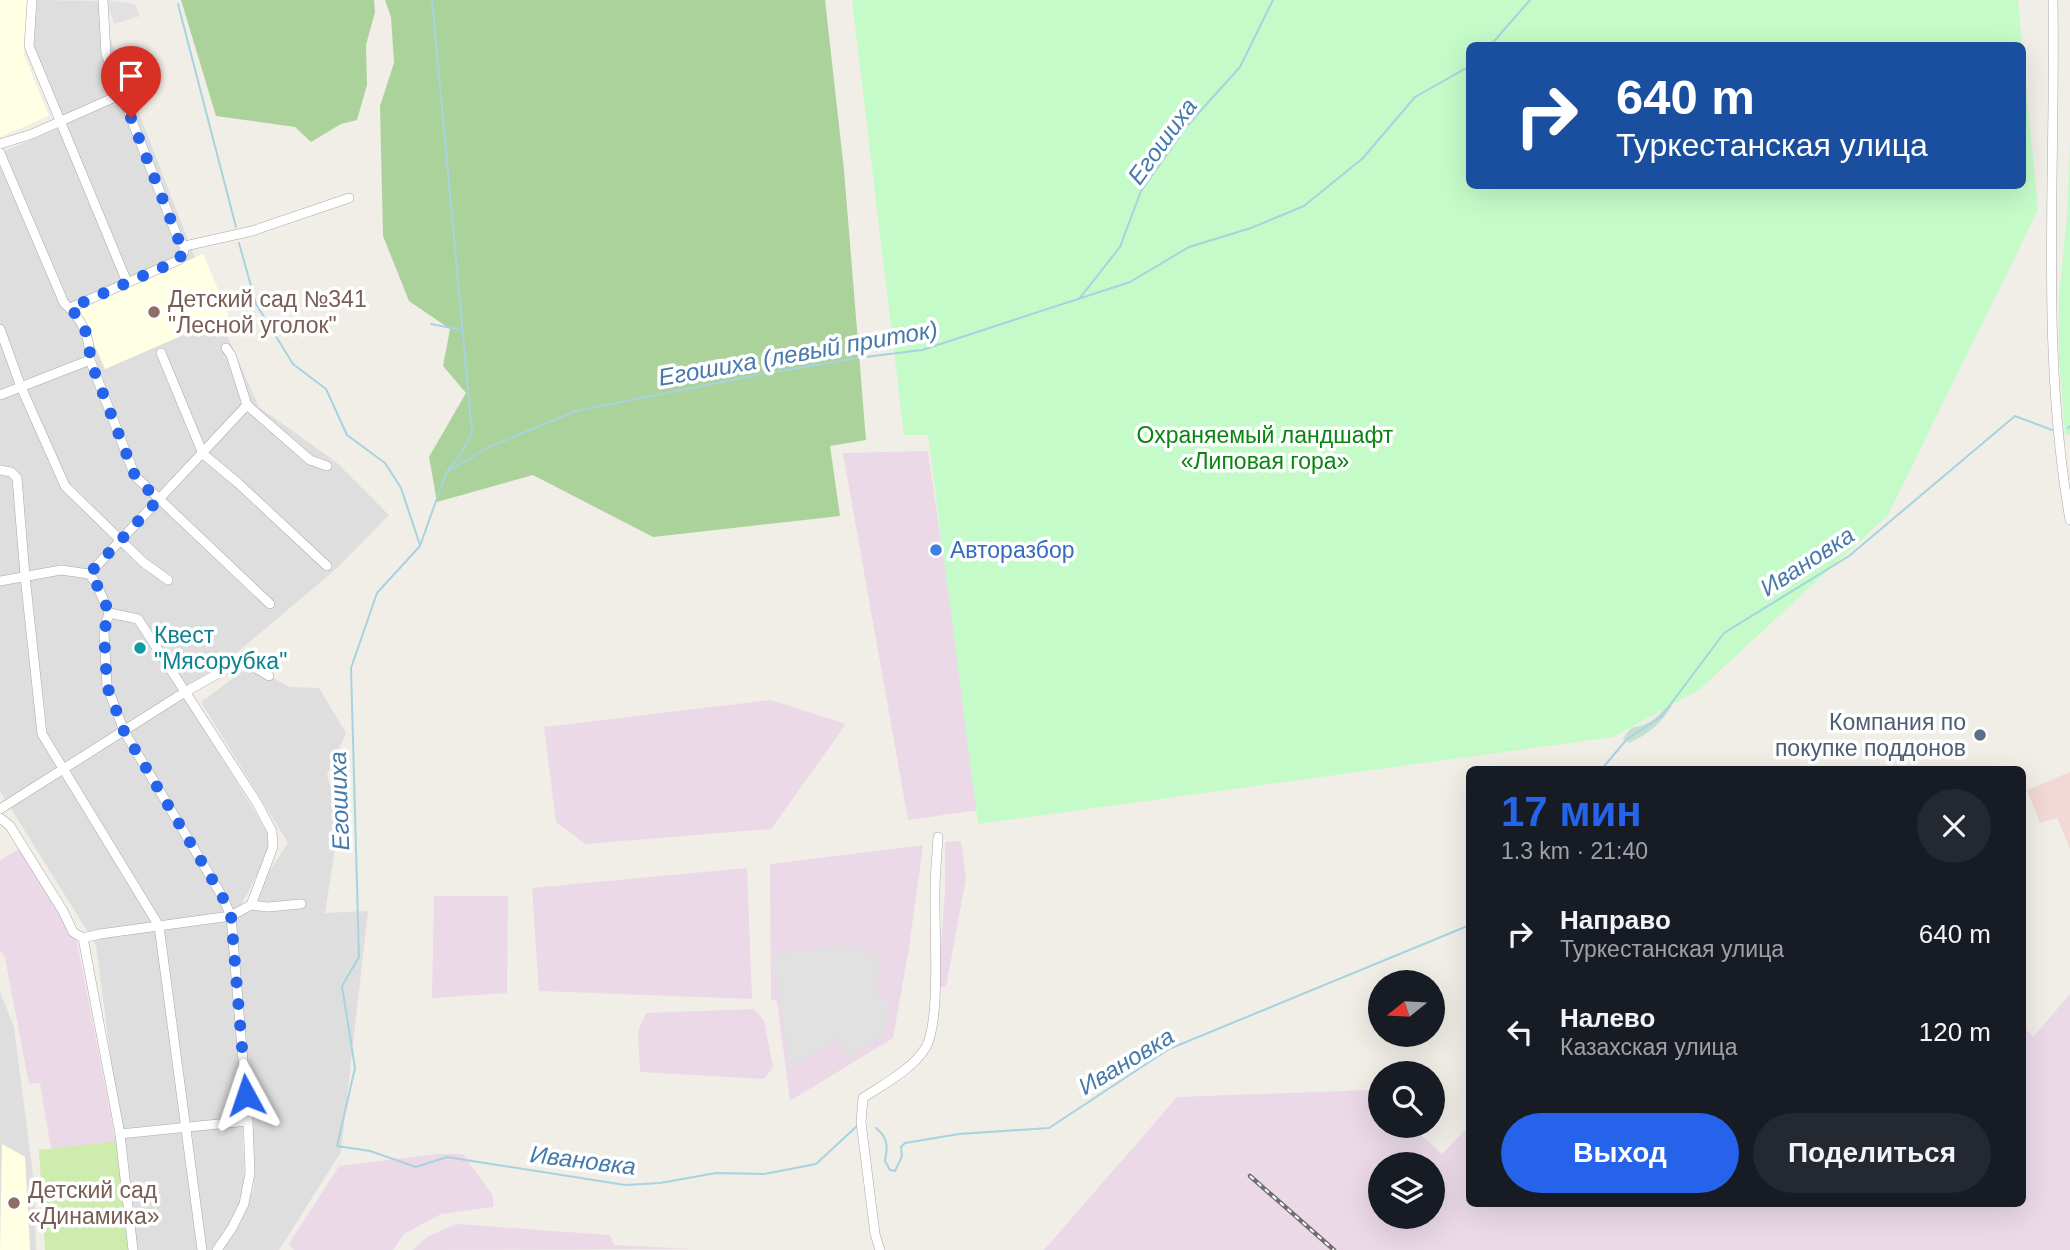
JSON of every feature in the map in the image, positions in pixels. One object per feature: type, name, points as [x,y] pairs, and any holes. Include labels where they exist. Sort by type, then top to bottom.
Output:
[{"type":"street","points":[[32,0],[29,46],[127,282]]},
{"type":"street","points":[[103,0],[105,50],[179,241],[185,246]]},
{"type":"street","points":[[2053,0],[2053,364],[2064,485],[2070,520]]},
{"type":"street","points":[[0,144],[60,122],[122,94]]},
{"type":"street","points":[[0,153],[64,303],[80,319],[90,343],[90,360],[135,476],[270,604]]},
{"type":"street","points":[[185,246],[253,231],[349,198]]},
{"type":"street","points":[[70,308],[179,260],[185,246]]},
{"type":"street","points":[[0,329],[21,387],[65,486],[143,562],[168,580]]},
{"type":"street","points":[[226,348],[231,355],[247,405],[310,460],[327,466]]},
{"type":"street","points":[[161,353],[203,454],[327,566]]},
{"type":"street","points":[[0,396],[90,360]]},
{"type":"street","points":[[89,574],[247,405]]},
{"type":"street","points":[[0,470],[11,472],[17,478],[24,576],[42,734],[159,926],[202,1250]]},
{"type":"street","points":[[0,581],[61,570],[89,574],[96,583],[109,612],[104,632],[107,686],[124,731],[222,896],[231,916],[250,1173],[247,1198],[217,1250]]},
{"type":"street","points":[[109,612],[138,619],[257,803],[272,831],[273,847],[251,905]]},
{"type":"street","points":[[0,809],[185,692],[242,660],[269,676]]},
{"type":"street","points":[[0,818],[10,826],[64,911],[73,932],[83,939],[120,1134],[133,1250]]},
{"type":"street","points":[[880,1250],[875,1234],[861,1122],[863,1098],[916,1060],[927,1045],[931,1032],[935,989],[938,837]]},
{"type":"street","points":[[83,939],[100,934],[231,916],[251,905],[268,907],[301,904]]},
{"type":"street","points":[[120,1134],[248,1121]]},
{"type":"shaded area","points":[[0,0],[28,0],[24,55],[49,116],[0,137]]},
{"type":"shaded area","points":[[36,0],[102,1],[110,38],[195,258],[79,308],[105,369],[220,319],[259,407],[336,462],[389,515],[335,570],[184,697],[274,843],[234,918],[245,1190],[230,1229],[212,1250],[136,1250],[96,945],[0,791],[0,153],[66,125],[31,41]]},
{"type":"shaded area","points":[[106,0],[135,4],[140,16],[114,24]]},
{"type":"shaded area","name":"Детский сад №341 \"Лесной уголок\"","points":[[203,254],[229,315],[105,369],[78,308]]},
{"type":"shaded area","points":[[928,451],[980,810],[908,820],[843,453]]},
{"type":"shaded area","points":[[250,666],[290,687],[319,688],[346,733],[327,775],[340,816],[325,913],[368,911],[341,1152],[279,1250],[223,1250],[254,1188],[235,922],[288,843],[201,702]]},
{"type":"shaded area","points":[[1677,698],[1662,719],[1645,735],[1629,743],[1623,739],[1630,730],[1651,721]]},
{"type":"shaded area","points":[[771,700],[846,724],[771,829],[585,844],[556,822],[544,727]]},
{"type":"shaded area","points":[[2070,772],[2070,849],[2057,818],[2040,823],[2027,790]]},
{"type":"shaded area","points":[[961,841],[966,878],[946,987],[938,987],[945,890],[945,842]]},
{"type":"shaded area","points":[[923,845],[893,1038],[790,1101],[777,1001],[771,1000],[770,864]]},
{"type":"shaded area","points":[[21,848],[77,942],[116,1142],[51,1149],[40,1083],[29,1084],[5,958],[0,950],[0,860]]},
{"type":"shaded area","points":[[747,868],[752,999],[539,991],[532,888]]},
{"type":"shaded area","points":[[434,896],[508,896],[507,993],[432,998]]},
{"type":"shaded area","points":[[844,945],[880,957],[876,998],[889,1000],[884,1035],[848,1058],[837,1039],[790,1068],[773,954]]},
{"type":"shaded area","points":[[0,992],[14,1027],[34,1183],[36,1250],[0,1250]]},
{"type":"shaded area","points":[[2070,994],[2070,1250],[1044,1250],[1177,1097],[1368,1090],[1368,1138],[1424,1138],[1440,1152],[1368,1152],[1368,1229],[1445,1229],[1444,1152],[1466,1129],[1466,1207],[2026,1207],[2026,1029],[2033,1037]]},
{"type":"shaded area","points":[[754,1009],[764,1020],[773,1067],[764,1079],[640,1072],[638,1031],[646,1013]]},
{"type":"shaded area","name":"Детский сад «Динамика»","points":[[2,1144],[25,1157],[30,1250],[0,1250]]},
{"type":"shaded area","points":[[437,1154],[463,1154],[493,1196],[493,1207],[441,1214],[404,1234],[393,1250],[294,1250],[289,1244],[339,1166]]},
{"type":"shaded area","points":[[456,1224],[610,1235],[614,1245],[694,1249],[413,1250],[427,1237]]},
{"type":"green space","points":[[181,0],[374,0],[375,12],[366,45],[367,85],[357,120],[341,124],[311,142],[295,127],[216,116]]},
{"type":"green space","points":[[385,0],[825,0],[844,170],[866,440],[830,446],[840,516],[653,537],[533,475],[437,502],[429,457],[466,393],[443,366],[450,329],[409,301],[383,236],[380,106],[394,63],[391,17]]},
{"type":"green space","name":"Охраняемый ландшафт «Липовая гора»","points":[[852,0],[2018,0],[2022,42],[1466,42],[1466,189],[2026,189],[2026,85],[2038,210],[1888,515],[1699,690],[1613,737],[978,824],[928,435],[904,435]]},
{"type":"green space","points":[[2070,143],[2070,434],[2065,435],[2059,356],[2059,297],[2067,216]]},
{"type":"green space","points":[[119,1141],[131,1250],[45,1250],[39,1150]]},
{"type":"waterway","name":"Егошиха","points":[[432,0],[472,432],[464,449],[446,473],[420,546],[377,593],[351,668],[359,957],[342,986],[355,1068],[337,1146],[370,1151],[416,1167],[447,1157],[625,1185],[660,1183],[716,1173],[764,1174],[816,1164],[857,1126]]},
{"type":"waterway","name":"Егошиха","points":[[1079,299],[1120,247],[1141,191],[1187,126],[1240,67],[1273,0]]},
{"type":"waterway","name":"Егошиха (левый приток)","points":[[1493,42],[1530,0]]},
{"type":"waterway","points":[[178,4],[236,227]]},
{"type":"waterway","name":"Егошиха (левый приток)","points":[[447,472],[489,447],[576,411],[752,376],[922,350],[1130,282],[1189,247],[1251,228],[1304,206],[1363,158],[1415,97],[1466,68]]},
{"type":"waterway","points":[[239,243],[256,304],[293,364],[326,389],[347,435],[385,463],[401,488],[420,545]]},
{"type":"waterway","points":[[431,324],[461,330]]},
{"type":"waterway","name":"Ивановка","points":[[1604,766],[1627,739],[1661,717],[1724,633],[1849,556],[2015,416],[2052,430]]},
{"type":"waterway","name":"Ивановка","points":[[876,1128],[886,1143],[885,1161],[890,1170],[895,1171],[902,1156],[901,1147],[905,1143],[959,1134],[1049,1128],[1169,1049],[1466,927]]},
{"type":"railway","points":[[1250,1176],[1334,1250]]},
{"type":"place","name":"Детский сад №341 \"Лесной уголок\"","points":[[154,312]]},
{"type":"place","name":"Авторазбор","points":[[936,550]]},
{"type":"place","name":"Квест \"Мясорубка\"","points":[[140,648]]},
{"type":"place","name":"Компания по покупке поддонов","points":[[1980,735]]},
{"type":"place","name":"Детский сад «Динамика»","points":[[14,1203]]},
{"type":"route","points":[[131,118],[179,241],[185,246],[179,260],[70,308],[80,319],[90,343],[90,360],[135,476],[158,500],[89,574],[109,612],[104,632],[107,686],[124,731],[222,896],[231,916],[246,1095]]}]
